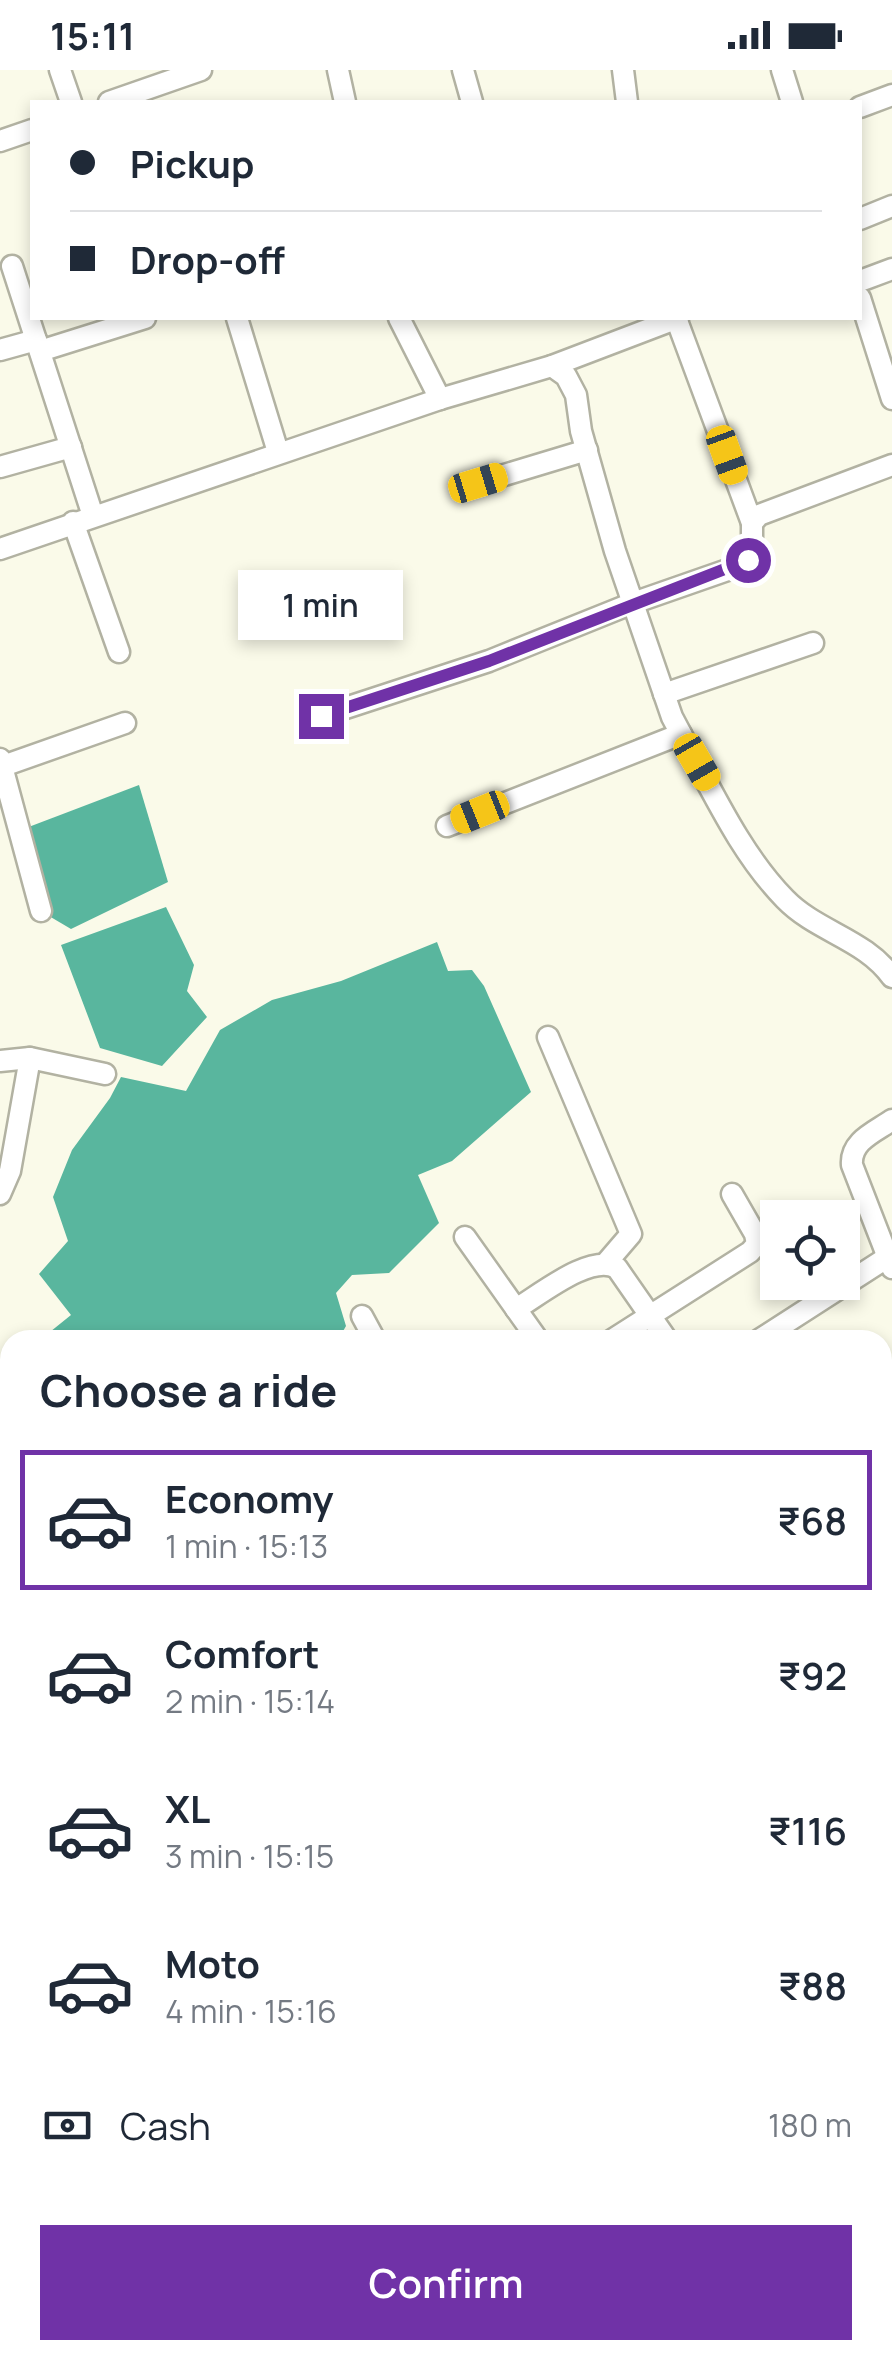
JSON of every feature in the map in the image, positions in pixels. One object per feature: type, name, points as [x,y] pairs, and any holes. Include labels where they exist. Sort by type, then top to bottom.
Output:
[{"type":"street","points":[[60,70],[71,100]]},
{"type":"street","points":[[113,100],[159,77],[201,70]]},
{"type":"street","points":[[338,70],[346,100]]},
{"type":"street","points":[[463,70],[471,100]]},
{"type":"street","points":[[624,70],[627,100]]},
{"type":"street","points":[[782,70],[791,100]]},
{"type":"street","points":[[862,106],[892,95]]},
{"type":"street","points":[[0,141],[30,131]]},
{"type":"street","points":[[862,218],[892,206]]},
{"type":"street","points":[[15,265],[30,317]]},
{"type":"street","points":[[862,280],[892,269]]},
{"type":"street","points":[[862,302],[884,342],[892,398]]},
{"type":"street","points":[[31,320],[70,448],[83,519],[119,652]]},
{"type":"street","points":[[0,350],[38,345],[138,320]]},
{"type":"street","points":[[238,320],[278,452]]},
{"type":"street","points":[[400,320],[440,398]]},
{"type":"street","points":[[0,548],[440,398],[552,366],[672,320]]},
{"type":"street","points":[[321,716],[489,661],[748,560],[752,554],[752,524],[678,320]]},
{"type":"street","points":[[552,366],[566,376],[576,395],[587,450],[633,603],[681,734],[744,845],[784,898],[804,915],[864,948],[892,977]]},
{"type":"street","points":[[0,467],[70,448]]},
{"type":"street","points":[[478,483],[587,450]]},
{"type":"street","points":[[752,524],[759,515],[892,465]]},
{"type":"street","points":[[664,694],[813,644]]},
{"type":"street","points":[[41,911],[1,764],[125,724]]},
{"type":"street","points":[[447,826],[681,734]]},
{"type":"street","points":[[548,1037],[631,1234],[606,1262]]},
{"type":"street","points":[[0,1194],[10,1171],[30,1058]]},
{"type":"street","points":[[0,1061],[30,1058],[106,1074]]},
{"type":"street","points":[[776,1330],[890,1262],[851,1155],[862,1140],[892,1120]]},
{"type":"street","points":[[629,1330],[750,1252],[756,1244],[755,1234],[732,1194]]},
{"type":"street","points":[[466,1237],[531,1330]]},
{"type":"street","points":[[516,1309],[591,1264],[606,1262],[617,1268],[659,1330]]},
{"type":"street","points":[[362,1316],[369,1330]]},
{"type":"water","points":[[139,785],[168,882],[71,929],[49,916],[26,828]]},
{"type":"water","points":[[166,907],[194,965],[187,991],[207,1017],[162,1066],[100,1048],[61,945]]},
{"type":"water","points":[[437,942],[448,971],[472,970],[484,986],[531,1092],[452,1161],[418,1175],[439,1223],[389,1273],[352,1275],[336,1293],[346,1326],[344,1330],[52,1330],[71,1315],[39,1274],[68,1241],[53,1197],[72,1150],[121,1077],[186,1091],[220,1030],[272,1000],[341,981]]},
{"type":"route","points":[[321,716],[489,661],[748,560]]}]
